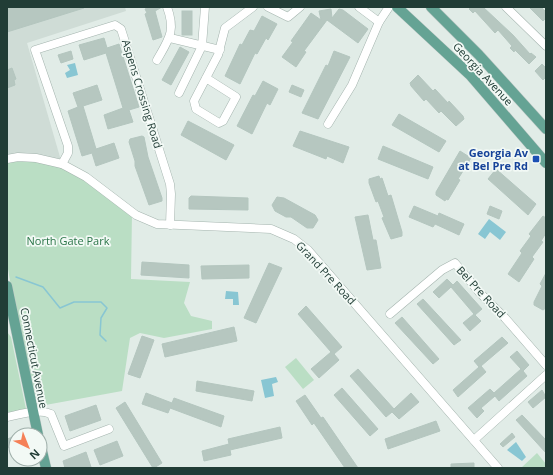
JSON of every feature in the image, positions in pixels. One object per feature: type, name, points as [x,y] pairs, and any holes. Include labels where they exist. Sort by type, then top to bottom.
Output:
[{"type":"main road","name":"Georgia Avenue","points":[[396,7],[470,75],[546,163]]},
{"type":"main road","name":"Georgia Avenue","points":[[431,7],[479,55],[546,129]]},
{"type":"main road","name":"Connecticut Avenue","points":[[7,286],[36,427]]},
{"type":"street","points":[[157,60],[170,38],[173,26],[167,7]]},
{"type":"street","points":[[179,93],[202,46],[205,7]]},
{"type":"street","points":[[206,78],[236,97],[223,121],[219,123],[202,113],[194,104],[206,78],[220,50],[225,28],[253,7]]},
{"type":"street","points":[[268,7],[288,17],[300,7]]},
{"type":"street","points":[[359,7],[379,22]]},
{"type":"street","points":[[328,124],[352,84],[379,22],[388,7]]},
{"type":"street","points":[[506,7],[546,46]]},
{"type":"street","name":"Aspens Crossing Road","points":[[62,164],[68,153],[68,146],[35,50],[115,25],[119,26],[122,29],[170,184],[170,226]]},
{"type":"street","points":[[170,38],[220,50]]},
{"type":"street","name":"Grand Pre Road","points":[[7,159],[18,157],[36,158],[62,164],[86,176],[136,215],[157,224],[170,226],[263,228],[283,233],[294,239],[308,250],[498,468]]},
{"type":"street","name":"Bel Pre Road","points":[[390,314],[442,270],[455,263],[479,292],[505,318],[546,365]]},
{"type":"street","points":[[474,440],[546,375]]},
{"type":"street","points":[[7,417],[33,412],[46,412],[51,414],[64,446],[109,429]]},
{"type":"shaded area","points":[[7,7],[125,7],[126,11],[27,43],[62,164],[7,159]]},
{"type":"green space","name":"North Gate Park","points":[[7,159],[62,164],[132,213],[131,279],[190,282],[184,303],[191,316],[212,321],[212,329],[164,338],[140,333],[130,338],[122,391],[40,406],[39,403],[31,405],[7,263]]},
{"type":"green space","points":[[7,332],[11,337],[26,409],[7,413]]},
{"type":"green space","points":[[296,358],[314,380],[303,389],[285,367]]},
{"type":"green space","points":[[537,453],[546,464],[546,468],[521,468]]},
{"type":"water","points":[[75,63],[78,75],[67,78],[65,73],[70,70],[67,65]]},
{"type":"water","points":[[489,219],[506,232],[500,240],[490,232],[485,239],[478,234]]},
{"type":"water","points":[[226,291],[238,292],[239,305],[233,305],[233,299],[225,299]]},
{"type":"water","points":[[276,377],[278,382],[272,384],[274,396],[265,398],[261,380]]},
{"type":"water","points":[[516,442],[526,457],[522,461],[507,450]]},
{"type":"building","points":[[7,7],[83,7],[84,8],[7,32]]},
{"type":"building","points":[[149,7],[162,7],[155,11],[162,37],[153,40],[145,14],[147,13],[145,9]]},
{"type":"building","points":[[471,7],[483,7],[513,35],[530,54],[531,53],[536,57],[529,64],[515,50],[514,52],[510,48],[512,46],[498,30],[495,33],[475,11],[473,13],[469,9]]},
{"type":"building","points":[[529,7],[541,7],[546,12],[546,18],[543,21]]},
{"type":"building","points":[[331,9],[332,18],[339,9],[343,10],[368,29],[358,43],[327,20],[304,51],[306,52],[296,67],[282,57],[293,42],[291,41],[311,13],[321,20],[319,11]]},
{"type":"building","points":[[182,11],[192,11],[192,35],[182,35]]},
{"type":"building","points":[[262,16],[277,24],[268,40],[266,38],[257,54],[255,53],[240,84],[225,76],[240,44],[242,45],[250,30],[254,31]]},
{"type":"building","points":[[104,38],[107,48],[119,44],[139,107],[129,110],[133,122],[108,129],[104,115],[123,108],[106,53],[84,60],[79,45]]},
{"type":"building","points":[[180,47],[189,52],[171,85],[162,80]]},
{"type":"building","points":[[71,51],[73,59],[61,63],[58,55]]},
{"type":"building","points":[[334,51],[350,57],[318,119],[302,113],[326,65],[328,66]]},
{"type":"building","points":[[542,64],[546,68],[546,77],[543,80],[535,71]]},
{"type":"building","points":[[12,68],[16,79],[14,80],[15,85],[7,88],[7,70]]},
{"type":"building","points":[[418,75],[433,91],[435,89],[448,103],[449,101],[464,119],[456,126],[441,111],[439,113],[426,99],[424,101],[410,83]]},
{"type":"building","points":[[263,81],[278,89],[270,105],[267,103],[252,134],[237,126],[253,95],[255,96]]},
{"type":"building","points":[[97,85],[102,100],[83,106],[96,149],[114,143],[119,158],[96,166],[92,153],[82,156],[68,111],[78,107],[73,93]]},
{"type":"building","points":[[292,85],[304,90],[301,97],[289,92]]},
{"type":"building","points":[[399,114],[446,141],[439,152],[392,125]]},
{"type":"building","points":[[188,121],[234,145],[226,160],[181,135]]},
{"type":"building","points":[[300,131],[349,147],[343,163],[327,156],[326,159],[293,146]]},
{"type":"building","points":[[142,136],[144,137],[148,157],[162,198],[162,201],[149,205],[135,166],[135,161],[129,142],[130,139]]},
{"type":"building","points":[[383,146],[433,167],[428,179],[378,159]]},
{"type":"building","points":[[460,151],[471,158],[458,179],[460,180],[448,200],[446,199],[445,201],[436,195],[436,192]]},
{"type":"building","points":[[496,169],[536,204],[528,215],[488,179]]},
{"type":"building","points":[[379,176],[380,179],[382,178],[388,196],[391,195],[402,236],[391,239],[382,218],[384,217],[378,201],[376,202],[369,183],[369,179]]},
{"type":"building","points":[[191,196],[248,198],[248,210],[189,209],[189,198]]},
{"type":"building","points":[[277,197],[284,198],[315,215],[318,220],[313,228],[307,228],[291,217],[286,217],[275,211],[272,205]]},
{"type":"building","points":[[414,206],[438,216],[439,213],[464,224],[459,235],[435,224],[433,227],[409,217]]},
{"type":"building","points":[[490,206],[502,211],[499,219],[487,214]]},
{"type":"building","points":[[368,215],[373,240],[376,240],[381,268],[367,270],[355,217]]},
{"type":"building","points":[[543,216],[546,218],[546,233],[541,241],[543,242],[532,257],[534,259],[519,282],[508,274],[522,253],[520,251],[531,236],[529,234]]},
{"type":"building","points":[[142,262],[189,265],[189,278],[141,275]]},
{"type":"building","points":[[269,263],[282,268],[256,323],[244,318]]},
{"type":"building","points":[[249,265],[249,278],[202,279],[201,266]]},
{"type":"building","points":[[546,273],[546,308],[543,310],[534,305],[534,302],[542,286],[540,284]]},
{"type":"building","points":[[447,279],[453,285],[457,281],[482,309],[475,315],[481,321],[470,331],[463,323],[474,314],[451,287],[439,298],[433,292]]},
{"type":"building","points":[[423,299],[461,340],[454,345],[417,304]]},
{"type":"building","points":[[306,306],[342,347],[334,354],[339,360],[319,378],[311,369],[331,352],[298,314]]},
{"type":"building","points":[[402,317],[439,359],[433,364],[395,323]]},
{"type":"building","points":[[234,327],[237,341],[165,357],[162,344]]},
{"type":"building","points":[[142,336],[154,340],[140,378],[128,374]]},
{"type":"building","points":[[502,337],[508,343],[481,366],[486,372],[458,397],[453,390],[479,367],[474,361]]},
{"type":"building","points":[[517,351],[529,365],[523,371],[527,376],[499,401],[495,396],[481,408],[484,411],[477,418],[468,408],[490,389],[494,393],[521,369],[510,357]]},
{"type":"building","points":[[358,369],[394,409],[411,393],[419,402],[399,419],[392,412],[386,417],[350,376]]},
{"type":"building","points":[[197,381],[254,391],[252,401],[196,391]]},
{"type":"building","points":[[342,388],[378,429],[370,436],[334,395]]},
{"type":"building","points":[[542,390],[546,397],[533,408],[528,402]]},
{"type":"building","points":[[146,393],[172,403],[174,398],[224,416],[221,427],[170,408],[168,413],[142,404]]},
{"type":"building","points":[[305,395],[321,418],[323,417],[358,468],[345,468],[314,423],[312,425],[296,401]]},
{"type":"building","points":[[125,402],[162,463],[154,468],[116,408]]},
{"type":"building","points":[[96,405],[101,420],[70,431],[65,416]]},
{"type":"building","points":[[522,415],[546,440],[546,453],[516,420]]},
{"type":"building","points":[[436,421],[440,431],[388,449],[385,439]]},
{"type":"building","points":[[280,427],[282,438],[230,450],[231,455],[204,461],[202,451],[229,444],[228,439]]},
{"type":"building","points":[[512,433],[515,437],[503,447],[500,444]]},
{"type":"building","points":[[117,441],[123,456],[100,465],[94,450]]},
{"type":"building","points":[[86,452],[91,467],[65,468],[63,461]]},
{"type":"building","points":[[474,463],[474,468],[451,468],[451,464]]},
{"type":"waterway","points":[[16,277],[43,287],[60,308],[74,302],[101,302],[107,308],[101,318],[100,335],[106,341]]},
{"type":"place","name":"Georgia Av at Bel Pre Rd","points":[[536,159]]}]
